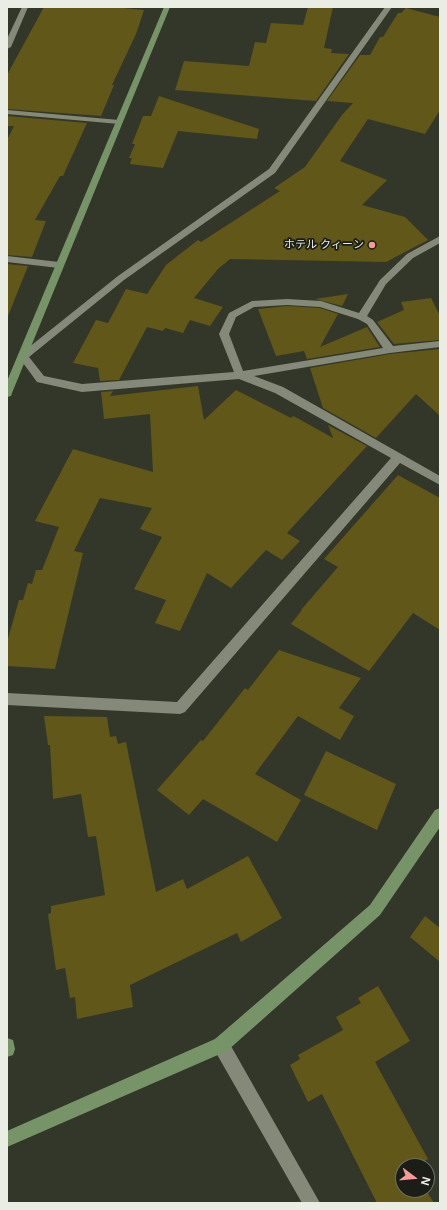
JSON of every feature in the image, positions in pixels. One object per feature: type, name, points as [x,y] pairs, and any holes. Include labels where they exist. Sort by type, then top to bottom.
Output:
[{"type":"street","points":[[7,47],[25,7]]},
{"type":"street","points":[[7,393],[167,7]]},
{"type":"street","points":[[23,356],[121,278],[272,172],[389,7]]},
{"type":"street","points":[[7,112],[119,122]]},
{"type":"street","points":[[361,317],[383,282],[410,256],[440,239]]},
{"type":"street","points":[[7,259],[59,265]]},
{"type":"street","points":[[390,350],[370,322],[361,317],[321,304],[287,302],[252,304],[232,315],[224,334],[240,375],[279,390],[440,481]]},
{"type":"street","points":[[23,356],[41,379],[82,388],[240,375],[390,350],[440,344]]},
{"type":"street","points":[[7,699],[180,708],[398,458]]},
{"type":"street","points":[[7,1139],[221,1046],[375,910],[440,815]]},
{"type":"street","points":[[221,1046],[311,1203]]},
{"type":"building","points":[[44,7],[112,7],[144,10],[136,34],[112,85],[114,85],[101,116],[7,109],[7,75]]},
{"type":"building","points":[[308,7],[333,7],[324,48],[332,49],[331,53],[349,54],[316,101],[175,90],[184,61],[249,66],[255,42],[266,43],[271,23],[303,25]]},
{"type":"building","points":[[406,8],[440,17],[440,110],[425,134],[368,119],[340,161],[387,180],[362,205],[405,217],[428,240],[386,262],[230,259],[218,269],[194,298],[223,307],[210,326],[190,320],[183,333],[165,328],[163,331],[147,327],[119,380],[100,381],[98,368],[73,363],[96,320],[108,323],[126,289],[147,294],[166,265],[198,240],[201,242],[280,191],[274,188],[305,167],[342,115],[353,103],[327,101],[360,55],[370,55],[380,37],[383,37],[398,13],[401,13]]},
{"type":"building","points":[[159,96],[259,129],[257,139],[178,131],[163,168],[130,164],[132,158],[129,158],[135,144],[132,144],[143,116],[151,116]]},
{"type":"building","points":[[7,116],[87,123],[63,176],[60,176],[35,220],[46,221],[32,257],[7,255],[7,140],[14,126],[7,126]]},
{"type":"building","points":[[7,264],[28,266],[8,316],[7,316]]},
{"type":"building","points":[[348,294],[342,306],[315,299]]},
{"type":"building","points":[[431,298],[440,316],[440,340],[394,344],[377,322],[404,310],[401,302]]},
{"type":"building","points":[[287,306],[320,308],[338,314],[320,347],[367,327],[380,347],[307,359],[304,351],[276,356],[258,309]]},
{"type":"building","points":[[440,349],[440,416],[416,394],[376,438],[323,408],[310,368],[390,354]]},
{"type":"building","points":[[198,386],[204,420],[236,390],[291,418],[293,416],[333,438],[328,425],[367,446],[287,533],[300,541],[282,560],[266,550],[231,588],[207,573],[180,631],[155,623],[166,600],[134,589],[162,537],[140,529],[152,508],[100,498],[74,551],[83,553],[55,669],[7,666],[7,642],[19,600],[23,600],[28,583],[32,584],[36,570],[42,570],[59,527],[35,521],[73,449],[153,472],[150,414],[104,419],[101,392],[113,391],[110,396]]},
{"type":"building","points":[[398,475],[440,498],[440,630],[413,613],[369,671],[291,624],[338,567],[324,559]]},
{"type":"building","points":[[279,650],[361,678],[339,708],[354,716],[340,740],[298,716],[255,774],[301,800],[277,842],[203,799],[189,815],[157,790],[201,740],[203,741],[245,688],[248,690]]},
{"type":"building","points":[[44,716],[107,717],[110,737],[116,736],[118,744],[126,742],[156,892],[183,879],[187,889],[248,856],[282,918],[241,942],[237,933],[130,985],[133,1007],[77,1019],[75,997],[70,998],[65,968],[56,970],[48,914],[51,913],[51,906],[105,895],[96,836],[88,837],[81,794],[53,799],[50,745],[48,745]]},
{"type":"building","points":[[326,751],[396,784],[377,830],[304,795]]},
{"type":"building","points":[[425,916],[440,928],[440,962],[410,937]]},
{"type":"building","points":[[378,986],[410,1041],[375,1062],[427,1158],[395,1158],[395,1198],[431,1198],[434,1203],[377,1203],[322,1094],[308,1102],[290,1065],[300,1059],[298,1055],[343,1030],[336,1017],[361,1003],[358,998]]},
{"type":"place","name":"ホテル クィーン","points":[[372,245]]}]
